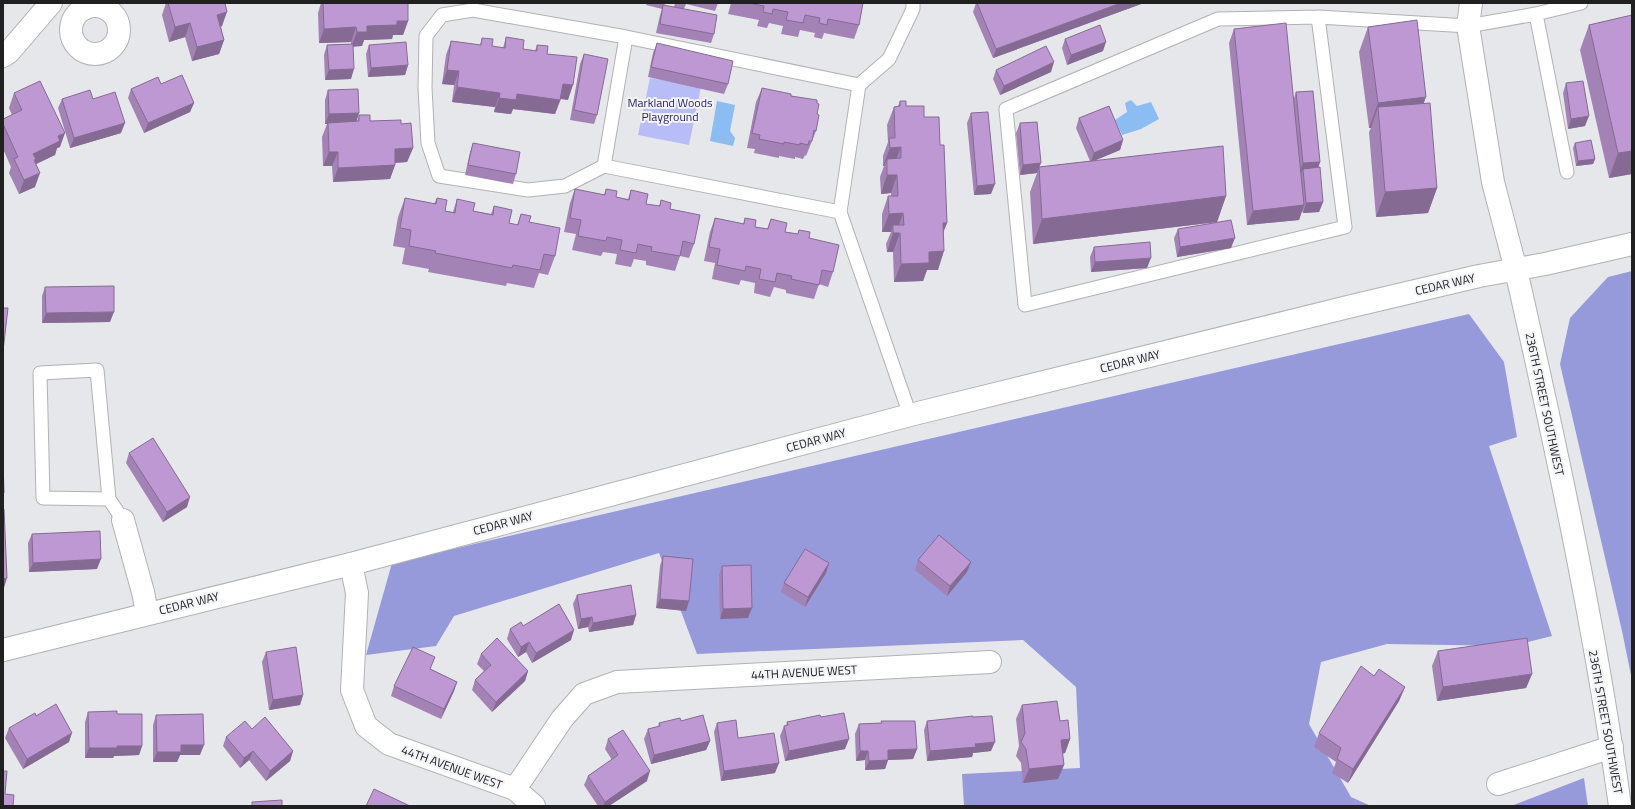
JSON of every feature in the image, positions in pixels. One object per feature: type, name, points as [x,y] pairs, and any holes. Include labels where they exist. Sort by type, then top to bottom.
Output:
[{"type":"main road","points":[[3,56],[9,52],[52,3],[75,16]]},
{"type":"main road","name":"236TH STREET SOUTHWEST","points":[[1471,3],[1468,26],[1493,182],[1516,270],[1570,515],[1612,747],[1620,806]]},
{"type":"main road","name":"CEDAR WAY","points":[[3,650],[147,613],[351,564],[910,415],[1352,306],[1479,276],[1516,270],[1632,244]]},
{"type":"main road","points":[[123,520],[143,592],[147,613]]},
{"type":"main road","name":"44TH AVENUE WEST","points":[[351,564],[357,593],[352,690],[366,726],[389,744],[515,790],[562,719],[584,694],[617,682],[990,662]]},
{"type":"main road","points":[[1498,784],[1612,747]]},
{"type":"main road","points":[[515,790],[534,806]]},
{"type":"lane","points":[[910,415],[840,212],[859,85],[889,59],[913,9],[913,3]]},
{"type":"lane","points":[[1318,16],[1345,228],[1025,305],[1006,109],[1218,19],[1318,16],[1468,26],[1536,14],[1581,3]]},
{"type":"lane","points":[[840,212],[604,166],[565,186],[528,190],[440,176],[428,143],[425,88],[426,36],[442,15],[472,10],[626,37],[859,85]]},
{"type":"lane","points":[[1536,14],[1567,172]]},
{"type":"lane","points":[[604,166],[626,37]]},
{"type":"lane","points":[[109,499],[43,498],[40,373],[98,370],[109,499],[123,520]]},
{"type":"green space","name":"Markland Woods Playground","points":[[650,78],[701,87],[689,145],[638,135]]},
{"type":"shaded area","points":[[1131,100],[1137,106],[1151,102],[1159,119],[1141,129],[1122,135],[1115,120],[1127,112],[1125,103]]},
{"type":"shaded area","points":[[717,101],[735,105],[730,131],[735,138],[733,146],[710,141]]},
{"type":"shaded area","points":[[1632,271],[1632,680],[1560,364],[1570,318],[1608,277]]},
{"type":"shaded area","points":[[1469,314],[1504,362],[1517,437],[1489,446],[1552,636],[1512,646],[1387,644],[1321,662],[1309,724],[1351,797],[1371,806],[964,806],[962,774],[1080,768],[1076,687],[1023,640],[697,654],[659,553],[454,616],[436,646],[366,655],[392,563]]},
{"type":"shaded area","points":[[1584,778],[1588,806],[1511,806]]},
{"type":"building","points":[[168,3],[225,3],[227,12],[217,15],[224,40],[197,47],[190,23],[175,27]]},
{"type":"building","points":[[323,3],[408,3],[408,21],[397,21],[397,25],[367,26],[367,32],[357,32],[356,27],[324,29]]},
{"type":"building","points":[[748,3],[863,3],[859,25],[828,19],[827,25],[819,23],[820,18],[805,15],[803,23],[786,20],[788,12],[773,9],[772,14],[763,12],[764,6]]},
{"type":"building","points":[[977,3],[1121,3],[996,49]]},
{"type":"building","points":[[663,5],[717,15],[714,34],[660,24]]},
{"type":"building","points":[[1632,15],[1632,151],[1618,153],[1589,25]]},
{"type":"building","points":[[1417,20],[1426,97],[1378,103],[1368,27]]},
{"type":"building","points":[[1286,23],[1304,205],[1253,211],[1234,29]]},
{"type":"building","points":[[1100,25],[1106,42],[1071,55],[1065,39]]},
{"type":"building","points":[[506,37],[524,40],[523,49],[537,51],[537,45],[548,46],[547,54],[577,57],[573,85],[563,84],[560,100],[517,94],[516,100],[499,98],[500,93],[457,87],[459,71],[447,70],[451,41],[481,45],[482,38],[493,39],[492,46],[505,48]]},
{"type":"building","points":[[406,42],[408,65],[371,68],[369,45]]},
{"type":"building","points":[[657,43],[733,61],[728,84],[651,67]]},
{"type":"building","points":[[353,44],[354,69],[329,70],[327,45]]},
{"type":"building","points":[[1046,46],[1054,62],[1004,86],[996,70]]},
{"type":"building","points":[[584,54],[608,59],[597,115],[574,110]]},
{"type":"building","points":[[182,75],[194,103],[148,123],[131,89],[158,77],[161,84]]},
{"type":"building","points":[[40,81],[65,133],[58,136],[60,141],[33,154],[40,173],[24,180],[14,159],[18,157],[3,124],[3,119],[22,110],[14,93]]},
{"type":"building","points":[[1583,81],[1589,116],[1571,119],[1566,83]]},
{"type":"building","points":[[762,88],[791,94],[791,96],[817,100],[817,103],[819,104],[817,114],[819,115],[816,131],[814,130],[812,141],[809,141],[808,145],[784,142],[784,144],[759,139],[760,135],[752,133]]},
{"type":"building","points":[[358,89],[359,113],[329,114],[328,90]]},
{"type":"building","points":[[90,90],[93,99],[115,92],[125,123],[74,138],[62,99]]},
{"type":"building","points":[[1313,91],[1320,162],[1303,163],[1296,92]]},
{"type":"building","points":[[900,101],[906,101],[906,106],[924,106],[924,117],[939,117],[940,145],[944,145],[947,223],[943,223],[944,251],[929,252],[929,263],[901,264],[900,233],[893,233],[893,225],[904,225],[903,213],[889,214],[888,196],[898,196],[897,175],[887,175],[887,159],[901,158],[901,147],[890,148],[889,138],[895,138],[894,107],[900,106]]},
{"type":"building","points":[[1430,103],[1437,188],[1385,192],[1378,107]]},
{"type":"building","points":[[1109,106],[1123,140],[1094,153],[1079,118]]},
{"type":"building","points":[[988,112],[995,184],[977,186],[971,113]]},
{"type":"building","points":[[359,115],[370,115],[370,121],[401,120],[401,124],[411,123],[413,148],[395,149],[395,165],[338,168],[338,152],[329,152],[328,123],[359,121]]},
{"type":"building","points":[[1037,122],[1041,163],[1023,165],[1020,123]]},
{"type":"building","points":[[1591,140],[1595,159],[1578,161],[1575,143]]},
{"type":"building","points":[[473,143],[520,152],[516,174],[468,165]]},
{"type":"building","points":[[1223,146],[1226,196],[1042,219],[1039,167]]},
{"type":"building","points":[[1320,167],[1323,202],[1306,203],[1303,169]]},
{"type":"building","points":[[575,189],[605,195],[606,189],[617,191],[616,197],[629,200],[631,190],[648,194],[646,204],[660,206],[661,200],[671,203],[670,209],[700,215],[694,244],[683,241],[680,256],[651,251],[652,247],[638,244],[636,253],[620,250],[622,240],[607,237],[606,241],[578,236],[581,220],[570,218]]},
{"type":"building","points":[[405,198],[436,204],[437,198],[447,200],[445,211],[455,213],[457,199],[475,203],[473,211],[493,215],[494,206],[512,210],[509,223],[518,225],[521,214],[531,216],[529,222],[560,228],[555,256],[544,254],[540,270],[513,265],[512,268],[435,253],[436,251],[409,246],[411,230],[400,228]]},
{"type":"building","points":[[715,218],[744,224],[745,218],[756,220],[755,227],[768,229],[771,219],[787,223],[785,232],[798,234],[799,230],[810,232],[809,238],[839,245],[833,272],[822,270],[819,285],[791,279],[792,276],[777,273],[775,282],[759,279],[761,269],[746,266],[745,271],[717,265],[720,249],[709,247]]},
{"type":"building","points":[[1231,220],[1235,238],[1180,247],[1178,229]]},
{"type":"building","points":[[1150,242],[1151,258],[1095,262],[1094,247]]},
{"type":"building","points":[[114,286],[114,312],[46,313],[45,287]]},
{"type":"building","points":[[3,308],[8,308],[3,351]]},
{"type":"building","points":[[153,438],[190,497],[167,512],[129,453]]},
{"type":"building","points":[[3,460],[4,493],[3,493]]},
{"type":"building","points":[[3,509],[7,578],[3,579]]},
{"type":"building","points":[[100,531],[101,559],[33,563],[32,534]]},
{"type":"building","points":[[939,535],[971,562],[950,586],[918,560]]},
{"type":"building","points":[[805,549],[829,563],[808,597],[784,583]]},
{"type":"building","points":[[663,556],[693,559],[689,601],[660,599]]},
{"type":"building","points":[[751,565],[752,608],[723,609],[722,566]]},
{"type":"building","points":[[631,585],[636,615],[593,623],[592,617],[581,619],[577,595]]},
{"type":"building","points":[[559,604],[574,630],[536,653],[529,642],[521,647],[510,629],[521,622],[523,626]]},
{"type":"building","points":[[497,638],[528,671],[496,702],[475,680],[491,665],[481,654]]},
{"type":"building","points":[[1527,638],[1532,674],[1443,687],[1438,651]]},
{"type":"building","points":[[296,647],[303,695],[273,700],[266,652]]},
{"type":"building","points":[[413,647],[435,657],[430,669],[457,682],[444,709],[394,686]]},
{"type":"building","points":[[1361,666],[1374,676],[1379,669],[1405,687],[1353,769],[1337,759],[1341,748],[1319,733]]},
{"type":"building","points":[[1057,701],[1060,721],[1068,720],[1070,739],[1061,740],[1064,765],[1029,769],[1026,749],[1021,742],[1025,733],[1022,705]]},
{"type":"building","points":[[56,704],[72,733],[27,759],[9,728],[35,713],[36,716]]},
{"type":"building","points":[[117,711],[117,714],[142,714],[142,746],[89,748],[88,712]]},
{"type":"building","points":[[844,713],[849,739],[789,751],[784,726],[788,725],[787,722],[820,715],[821,717]]},
{"type":"building","points":[[203,714],[204,745],[181,745],[181,752],[157,752],[156,715]]},
{"type":"building","points":[[703,715],[710,741],[654,755],[648,729],[660,726],[659,723],[680,718],[681,721]]},
{"type":"building","points":[[973,716],[992,716],[995,742],[975,744],[976,747],[930,751],[927,721]]},
{"type":"building","points":[[265,717],[293,751],[270,771],[253,751],[244,758],[226,737],[245,721],[252,729]]},
{"type":"building","points":[[736,720],[738,738],[774,733],[779,763],[724,771],[717,723]]},
{"type":"building","points":[[881,721],[915,721],[917,749],[888,750],[888,760],[869,761],[868,751],[860,751],[859,724],[882,723]]},
{"type":"building","points":[[623,730],[650,771],[605,802],[588,776],[618,755],[608,739]]},
{"type":"building","points":[[3,771],[7,771],[5,794],[14,795],[13,806],[3,806]]},
{"type":"building","points":[[374,789],[410,806],[366,806]]},
{"type":"building","points":[[282,800],[282,806],[252,806],[252,802]]}]
